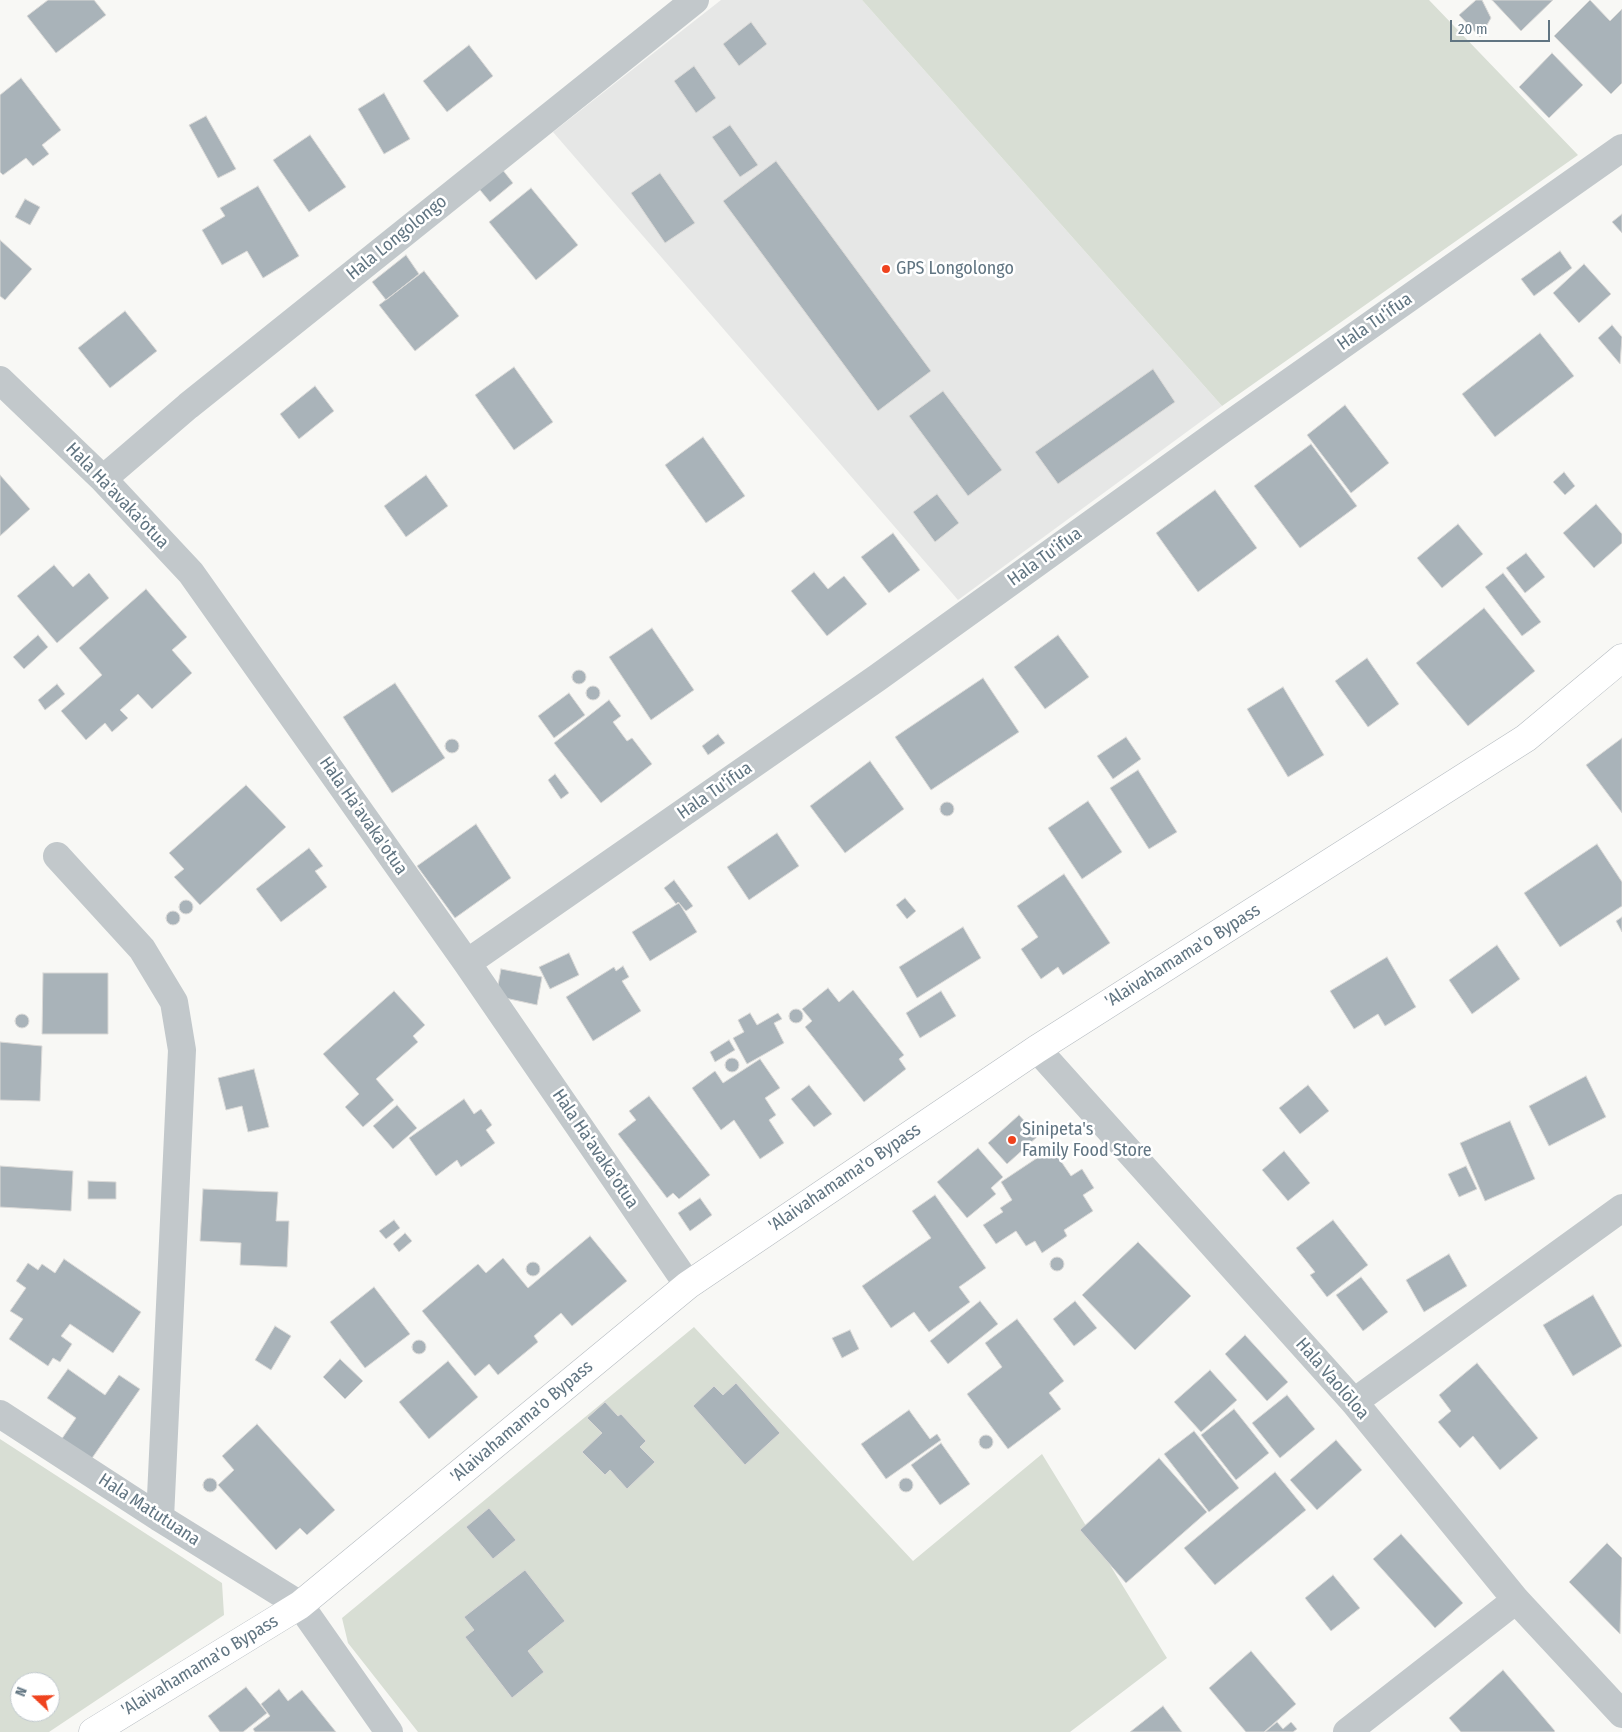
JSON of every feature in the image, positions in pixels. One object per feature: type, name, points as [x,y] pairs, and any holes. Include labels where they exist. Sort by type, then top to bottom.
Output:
[{"type":"main road","name":"'Alaivahamama'o Bypass","points":[[92,1732],[300,1605],[688,1285],[1037,1049],[1526,738],[1622,658]]},
{"type":"street","name":"Hala Longolongo","points":[[103,479],[188,406],[695,0]]},
{"type":"street","name":"Hala Tu'ifua","points":[[467,963],[869,684],[1223,430],[1622,148]]},
{"type":"street","name":"Hala Ha'avaka'otua","points":[[0,380],[103,479],[191,573],[467,963],[688,1285]]},
{"type":"street","points":[[57,856],[142,949],[174,1002],[182,1050],[160,1518]]},
{"type":"street","name":"Hala Vaolōloa","points":[[1037,1049],[1354,1402],[1516,1600],[1617,1697]]},
{"type":"street","points":[[1354,1402],[1622,1208]]},
{"type":"street","name":"Hala Matutuana","points":[[0,1414],[160,1518],[300,1605]]},
{"type":"street","points":[[1346,1732],[1516,1600]]},
{"type":"street","points":[[300,1605],[389,1732]]},
{"type":"shaded area","name":"GPS Longolongo","points":[[721,0],[862,0],[1222,406],[958,600],[553,132]]},
{"type":"shaded area","points":[[862,0],[1429,0],[1578,155],[1222,406]]},
{"type":"shaded area","points":[[694,1327],[913,1561],[1042,1454],[1167,1658],[1070,1732],[418,1732],[348,1643],[342,1618]]},
{"type":"shaded area","points":[[0,1439],[222,1583],[224,1615],[49,1732],[0,1732]]},
{"type":"building","points":[[48,0],[94,0],[106,15],[56,53],[27,16]]},
{"type":"building","points":[[1476,0],[1482,0],[1491,18],[1480,37],[1459,15]]},
{"type":"building","points":[[1492,0],[1553,0],[1521,31]]},
{"type":"building","points":[[1590,0],[1610,21],[1622,9],[1622,83],[1611,94],[1554,36]]},
{"type":"building","points":[[751,22],[767,44],[739,66],[723,44]]},
{"type":"building","points":[[469,45],[493,76],[447,112],[423,81]]},
{"type":"building","points":[[1552,53],[1583,85],[1549,118],[1519,87]]},
{"type":"building","points":[[694,66],[716,98],[696,113],[674,81]]},
{"type":"building","points":[[21,78],[61,130],[42,145],[49,154],[33,166],[26,158],[3,175],[0,172],[0,95]]},
{"type":"building","points":[[384,93],[410,139],[384,154],[358,109]]},
{"type":"building","points":[[206,116],[236,169],[218,178],[189,125]]},
{"type":"building","points":[[730,125],[758,165],[740,177],[712,137]]},
{"type":"building","points":[[310,135],[346,187],[309,212],[273,160]]},
{"type":"building","points":[[776,161],[931,371],[878,411],[723,201]]},
{"type":"building","points":[[498,164],[513,183],[490,202],[475,184]]},
{"type":"building","points":[[660,173],[695,223],[665,243],[631,193]]},
{"type":"building","points":[[258,186],[299,256],[263,278],[247,251],[222,265],[202,230],[225,216],[220,208]]},
{"type":"building","points":[[531,188],[578,245],[536,280],[489,222]]},
{"type":"building","points":[[25,199],[40,207],[30,225],[15,217]]},
{"type":"building","points":[[1622,214],[1622,233],[1612,222]]},
{"type":"building","points":[[0,240],[32,269],[5,300],[0,296]]},
{"type":"building","points":[[1560,251],[1572,268],[1534,296],[1521,279]]},
{"type":"building","points":[[406,255],[419,274],[386,300],[372,282]]},
{"type":"building","points":[[1584,264],[1611,294],[1579,323],[1553,293]]},
{"type":"building","points":[[424,271],[459,316],[415,351],[379,305]]},
{"type":"building","points":[[125,311],[157,351],[110,388],[78,348]]},
{"type":"building","points":[[1612,325],[1622,337],[1620,364],[1598,338]]},
{"type":"building","points":[[1540,333],[1574,376],[1495,437],[1462,394]]},
{"type":"building","points":[[514,367],[553,422],[514,450],[475,395]]},
{"type":"building","points":[[1153,369],[1175,402],[1058,484],[1035,452]]},
{"type":"building","points":[[315,386],[334,411],[299,439],[280,414]]},
{"type":"building","points":[[943,391],[1002,470],[968,496],[909,416]]},
{"type":"building","points":[[1345,405],[1389,463],[1351,493],[1307,435]]},
{"type":"building","points":[[703,437],[745,496],[706,523],[665,465]]},
{"type":"building","points":[[1311,444],[1357,506],[1300,548],[1254,486]]},
{"type":"building","points":[[1564,472],[1575,486],[1565,495],[1553,482]]},
{"type":"building","points":[[0,475],[30,509],[0,536]]},
{"type":"building","points":[[426,475],[448,506],[406,537],[384,506]]},
{"type":"building","points":[[1215,490],[1257,548],[1198,592],[1156,533]]},
{"type":"building","points":[[937,494],[959,523],[935,542],[913,512]]},
{"type":"building","points":[[1596,504],[1622,534],[1622,543],[1594,568],[1563,533]]},
{"type":"building","points":[[1458,524],[1483,554],[1442,588],[1417,558]]},
{"type":"building","points":[[893,533],[920,570],[889,593],[861,557]]},
{"type":"building","points":[[1526,553],[1545,577],[1525,593],[1506,568]]},
{"type":"building","points":[[54,565],[73,587],[89,573],[109,598],[57,643],[17,596]]},
{"type":"building","points":[[814,572],[828,589],[844,576],[867,604],[827,636],[791,591]]},
{"type":"building","points":[[1503,573],[1541,622],[1522,636],[1485,587]]},
{"type":"building","points":[[146,589],[187,637],[172,650],[192,673],[152,709],[138,694],[120,710],[128,718],[112,732],[105,723],[86,740],[61,711],[102,675],[79,648]]},
{"type":"building","points":[[1484,608],[1535,671],[1468,726],[1416,663]]},
{"type":"building","points":[[652,628],[694,690],[651,720],[609,657]]},
{"type":"building","points":[[38,635],[48,647],[24,669],[13,657]]},
{"type":"building","points":[[1058,635],[1089,677],[1045,709],[1014,667]]},
{"type":"building","points":[[1367,658],[1399,704],[1368,727],[1335,681]]},
{"type":"building","points":[[576,670],[582,670],[586,677],[582,684],[576,684],[572,680],[572,674]]},
{"type":"building","points":[[983,678],[1019,732],[931,790],[895,737]]},
{"type":"building","points":[[395,683],[445,758],[392,793],[343,717]]},
{"type":"building","points":[[57,684],[65,694],[45,710],[38,700]]},
{"type":"building","points":[[590,686],[596,686],[600,693],[596,700],[590,700],[586,696],[586,690]]},
{"type":"building","points":[[1283,687],[1324,755],[1288,777],[1247,709]]},
{"type":"building","points":[[569,693],[585,715],[554,738],[538,716]]},
{"type":"building","points":[[609,700],[621,716],[613,722],[627,741],[632,738],[652,764],[601,803],[554,743]]},
{"type":"building","points":[[718,734],[725,743],[708,755],[702,746]]},
{"type":"building","points":[[1126,737],[1141,759],[1113,779],[1097,756]]},
{"type":"building","points":[[1622,738],[1622,813],[1586,765]]},
{"type":"building","points":[[449,739],[455,739],[459,746],[455,753],[449,753],[445,749],[445,743]]},
{"type":"building","points":[[870,761],[904,809],[845,853],[810,806]]},
{"type":"building","points":[[1138,770],[1177,832],[1149,849],[1110,788]]},
{"type":"building","points":[[555,774],[569,793],[561,799],[548,780]]},
{"type":"building","points":[[246,785],[286,827],[200,905],[174,877],[184,869],[169,853]]},
{"type":"building","points":[[1088,801],[1122,852],[1082,879],[1048,828]]},
{"type":"building","points":[[944,802],[950,802],[954,809],[950,816],[944,816],[940,812],[940,806]]},
{"type":"building","points":[[476,824],[511,878],[455,918],[417,866]]},
{"type":"building","points":[[777,833],[799,866],[749,900],[727,867]]},
{"type":"building","points":[[1597,844],[1622,882],[1622,906],[1560,947],[1524,893]]},
{"type":"building","points":[[309,848],[323,866],[315,871],[327,887],[281,922],[256,889]]},
{"type":"building","points":[[1064,874],[1110,943],[1063,975],[1058,967],[1041,979],[1021,949],[1038,937],[1017,906]]},
{"type":"building","points":[[674,880],[693,906],[686,911],[678,902],[676,904],[664,888]]},
{"type":"building","points":[[905,898],[916,911],[907,919],[896,905]]},
{"type":"building","points":[[183,900],[189,900],[193,907],[189,914],[183,914],[179,910],[179,904]]},
{"type":"building","points":[[679,903],[697,932],[650,961],[632,932]]},
{"type":"building","points":[[170,911],[176,911],[180,918],[176,925],[170,925],[166,921],[166,915]]},
{"type":"building","points":[[1622,917],[1622,932],[1616,921]]},
{"type":"building","points":[[963,927],[981,958],[917,998],[899,967]]},
{"type":"building","points":[[1497,945],[1520,979],[1472,1014],[1449,980]]},
{"type":"building","points":[[569,953],[579,975],[550,989],[539,967]]},
{"type":"building","points":[[1387,957],[1416,1007],[1385,1026],[1378,1014],[1354,1029],[1330,991]]},
{"type":"building","points":[[623,966],[629,977],[622,981],[641,1011],[593,1041],[566,997],[614,967],[616,971]]},
{"type":"building","points":[[501,969],[542,977],[537,1005],[496,996]]},
{"type":"building","points":[[43,973],[108,973],[108,1034],[42,1034]]},
{"type":"building","points":[[828,988],[839,1002],[853,990],[904,1055],[899,1059],[906,1069],[864,1102],[805,1027],[812,1021],[802,1009]]},
{"type":"building","points":[[394,991],[425,1025],[413,1036],[418,1042],[376,1079],[394,1100],[363,1127],[345,1107],[359,1094],[323,1054]]},
{"type":"building","points":[[941,991],[956,1016],[920,1038],[906,1013]]},
{"type":"building","points":[[793,1009],[799,1009],[803,1016],[799,1023],[793,1023],[789,1019],[789,1013]]},
{"type":"building","points":[[750,1013],[757,1025],[778,1013],[782,1019],[774,1023],[784,1043],[747,1064],[733,1038],[744,1032],[738,1020]]},
{"type":"building","points":[[19,1014],[25,1014],[29,1021],[25,1028],[19,1028],[15,1024],[15,1018]]},
{"type":"building","points":[[729,1040],[735,1050],[715,1062],[710,1052]]},
{"type":"building","points":[[0,1042],[42,1046],[40,1101],[0,1100]]},
{"type":"building","points":[[729,1058],[735,1058],[739,1065],[735,1072],[729,1072],[725,1068],[725,1062]]},
{"type":"building","points":[[760,1059],[780,1088],[765,1098],[776,1115],[769,1120],[784,1143],[760,1159],[734,1120],[721,1130],[692,1088],[715,1071],[723,1083]]},
{"type":"building","points":[[254,1069],[269,1127],[248,1132],[242,1106],[226,1110],[218,1078]]},
{"type":"building","points":[[1586,1076],[1606,1117],[1549,1146],[1529,1106]]},
{"type":"building","points":[[809,1085],[832,1114],[814,1127],[791,1099]]},
{"type":"building","points":[[1308,1085],[1329,1111],[1300,1134],[1279,1108]]},
{"type":"building","points":[[649,1096],[710,1175],[679,1199],[673,1193],[667,1198],[618,1134],[636,1120],[629,1111]]},
{"type":"building","points":[[464,1099],[474,1114],[481,1109],[492,1125],[486,1130],[495,1143],[461,1167],[457,1160],[436,1176],[409,1138]]},
{"type":"building","points":[[397,1105],[417,1128],[393,1149],[373,1126]]},
{"type":"building","points":[[1019,1115],[1038,1136],[1007,1164],[988,1143]]},
{"type":"building","points":[[1510,1121],[1535,1179],[1485,1201],[1460,1143]]},
{"type":"building","points":[[978,1148],[1003,1177],[991,1188],[996,1194],[967,1218],[937,1182]]},
{"type":"building","points":[[1052,1148],[1071,1176],[1082,1169],[1094,1188],[1083,1195],[1093,1211],[1064,1230],[1067,1236],[1042,1253],[1035,1241],[1026,1246],[1016,1231],[996,1244],[983,1225],[1003,1212],[1000,1208],[1012,1200],[1001,1182]]},
{"type":"building","points":[[1284,1151],[1310,1183],[1288,1201],[1262,1170]]},
{"type":"building","points":[[0,1166],[73,1171],[71,1211],[0,1207]]},
{"type":"building","points":[[1466,1166],[1477,1189],[1459,1197],[1448,1174]]},
{"type":"building","points":[[88,1181],[116,1182],[116,1199],[88,1199]]},
{"type":"building","points":[[203,1189],[278,1192],[276,1221],[289,1221],[287,1267],[240,1265],[241,1243],[200,1241]]},
{"type":"building","points":[[935,1195],[986,1268],[959,1287],[970,1302],[929,1332],[914,1312],[891,1328],[862,1286],[931,1238],[912,1211]]},
{"type":"building","points":[[700,1198],[712,1215],[690,1231],[678,1213]]},
{"type":"building","points":[[394,1220],[400,1228],[386,1239],[379,1231]]},
{"type":"building","points":[[1333,1220],[1368,1265],[1327,1297],[1310,1275],[1315,1272],[1296,1248]]},
{"type":"building","points":[[405,1233],[412,1241],[399,1252],[393,1244]]},
{"type":"building","points":[[590,1236],[627,1281],[572,1326],[561,1313],[534,1336],[538,1342],[498,1375],[489,1364],[475,1376],[422,1311],[478,1264],[486,1273],[503,1258],[528,1288]]},
{"type":"building","points":[[1138,1242],[1191,1296],[1135,1350],[1082,1295]]},
{"type":"building","points":[[1449,1254],[1467,1286],[1424,1312],[1406,1280]]},
{"type":"building","points":[[1054,1257],[1060,1257],[1064,1264],[1060,1271],[1054,1271],[1050,1267],[1050,1261]]},
{"type":"building","points":[[64,1259],[141,1312],[113,1353],[70,1324],[61,1336],[72,1344],[60,1362],[53,1358],[48,1366],[9,1339],[23,1319],[10,1311],[26,1288],[16,1281],[28,1263],[38,1270],[42,1264],[55,1273]]},
{"type":"building","points":[[530,1262],[536,1262],[540,1269],[536,1276],[530,1276],[526,1272],[526,1266]]},
{"type":"building","points":[[1361,1277],[1388,1312],[1363,1331],[1336,1295]]},
{"type":"building","points":[[374,1287],[410,1334],[365,1368],[330,1322]]},
{"type":"building","points":[[1593,1295],[1622,1346],[1573,1376],[1543,1325]]},
{"type":"building","points":[[980,1301],[998,1324],[948,1364],[930,1341]]},
{"type":"building","points":[[1075,1301],[1097,1328],[1074,1346],[1053,1319]]},
{"type":"building","points":[[1017,1319],[1064,1381],[1049,1393],[1061,1409],[1008,1449],[967,1394],[1002,1367],[985,1343]]},
{"type":"building","points":[[275,1326],[291,1336],[271,1370],[255,1360]]},
{"type":"building","points":[[850,1330],[859,1349],[842,1358],[832,1338]]},
{"type":"building","points":[[1245,1335],[1288,1382],[1267,1401],[1225,1354]]},
{"type":"building","points":[[416,1340],[422,1340],[426,1347],[422,1354],[416,1354],[412,1350],[412,1344]]},
{"type":"building","points":[[340,1359],[363,1381],[345,1399],[323,1377]]},
{"type":"building","points":[[448,1361],[478,1397],[429,1439],[399,1402]]},
{"type":"building","points":[[1477,1363],[1538,1438],[1500,1470],[1473,1436],[1460,1448],[1438,1422],[1451,1411],[1439,1395]]},
{"type":"building","points":[[68,1369],[105,1395],[119,1375],[140,1389],[90,1461],[61,1440],[76,1418],[47,1398]]},
{"type":"building","points":[[1210,1370],[1237,1400],[1201,1432],[1174,1402]]},
{"type":"building","points":[[736,1383],[780,1433],[745,1465],[693,1406],[714,1386],[723,1395]]},
{"type":"building","points":[[1287,1395],[1315,1429],[1280,1458],[1252,1423]]},
{"type":"building","points":[[605,1402],[618,1416],[621,1414],[646,1441],[640,1447],[655,1462],[627,1489],[610,1470],[605,1475],[582,1452],[602,1433],[587,1418]]},
{"type":"building","points":[[1234,1409],[1269,1453],[1236,1480],[1201,1435]]},
{"type":"building","points":[[909,1410],[930,1439],[937,1434],[941,1440],[886,1479],[861,1444]]},
{"type":"building","points":[[257,1424],[335,1510],[307,1535],[300,1528],[276,1550],[218,1485],[234,1470],[222,1456]]},
{"type":"building","points":[[1194,1431],[1239,1488],[1209,1512],[1164,1454]]},
{"type":"building","points":[[983,1435],[989,1435],[993,1442],[989,1449],[983,1449],[979,1445],[979,1439]]},
{"type":"building","points":[[1336,1440],[1362,1470],[1317,1510],[1290,1480]]},
{"type":"building","points":[[941,1443],[970,1484],[940,1505],[911,1465]]},
{"type":"building","points":[[1159,1458],[1207,1512],[1126,1583],[1080,1530]]},
{"type":"building","points":[[1275,1472],[1306,1510],[1215,1585],[1184,1548]]},
{"type":"building","points":[[207,1478],[213,1478],[217,1485],[213,1492],[207,1492],[203,1488],[203,1482]]},
{"type":"building","points":[[903,1478],[909,1478],[913,1485],[909,1492],[903,1492],[899,1488],[899,1482]]},
{"type":"building","points":[[489,1508],[516,1540],[493,1559],[466,1527]]},
{"type":"building","points":[[1401,1534],[1463,1603],[1435,1628],[1373,1559]]},
{"type":"building","points":[[1607,1543],[1622,1558],[1620,1634],[1569,1582]]},
{"type":"building","points":[[525,1570],[565,1621],[528,1651],[544,1672],[512,1698],[465,1637],[474,1630],[464,1617]]},
{"type":"building","points":[[1333,1575],[1360,1608],[1331,1631],[1305,1598]]},
{"type":"building","points":[[1251,1651],[1296,1704],[1264,1732],[1246,1732],[1209,1688]]},
{"type":"building","points":[[1503,1670],[1554,1732],[1461,1732],[1449,1718]]},
{"type":"building","points":[[246,1687],[267,1713],[243,1732],[220,1732],[208,1716]]},
{"type":"building","points":[[279,1689],[288,1701],[302,1690],[336,1732],[255,1732],[253,1729],[270,1716],[261,1704]]},
{"type":"building","points":[[1163,1706],[1182,1732],[1130,1732]]},
{"type":"building","points":[[1277,1722],[1283,1729],[1291,1722],[1297,1729],[1293,1732],[1265,1732]]},
{"type":"place","name":"GPS Longolongo","points":[[886,269]]},
{"type":"place","name":"Sinipeta's Family Food Store","points":[[1012,1140]]}]
